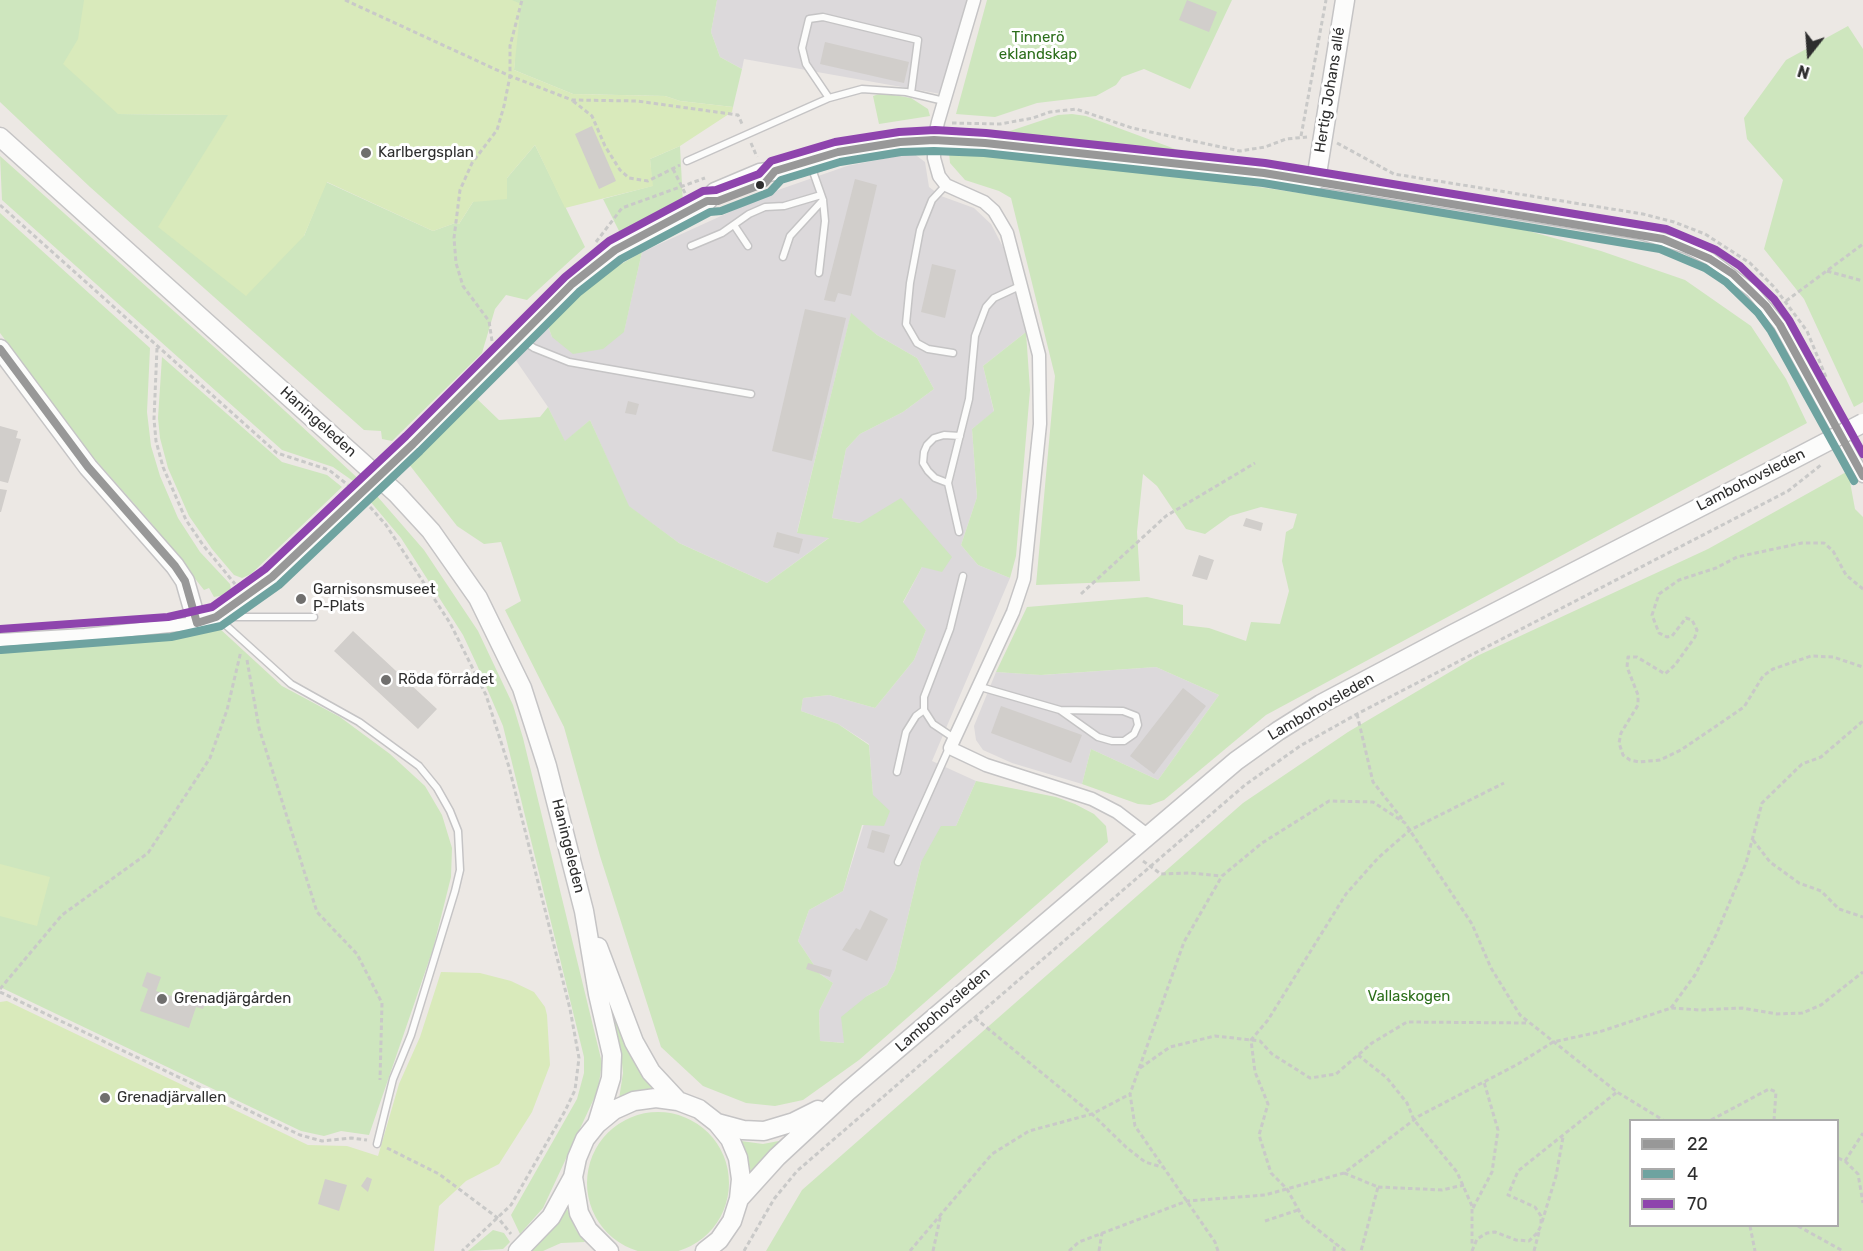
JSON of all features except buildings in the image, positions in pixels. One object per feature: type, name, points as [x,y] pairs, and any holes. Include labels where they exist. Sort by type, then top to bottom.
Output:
[{"type":"main road","name":"Hertig Johans allé","points":[[1316,180],[1345,0]]},
{"type":"main road","name":"Haningeleden","points":[[0,137],[396,493],[437,540],[478,598],[522,688],[548,766],[584,911],[598,994],[612,1055],[611,1078],[597,1124]]},
{"type":"main road","points":[[0,349],[88,467],[175,566],[185,581],[197,623],[216,617],[272,577],[413,444],[572,284],[615,250],[707,201],[718,201],[765,183],[775,171],[809,160],[869,146],[934,140],[1184,163],[1316,180]]},
{"type":"main road","name":"Lambohovsleden","points":[[740,1199],[777,1157],[847,1092],[1236,761],[1321,704],[1863,423]]},
{"type":"main road","name":"Haningeleden","points":[[584,911],[634,1042],[651,1071],[678,1101]]},
{"type":"main road","name":"Lambohovsleden","points":[[717,1123],[743,1130],[779,1128],[813,1113],[847,1092]]},
{"type":"main road","points":[[516,1245],[551,1217],[573,1177],[577,1158],[585,1139],[597,1124],[614,1110],[634,1101],[656,1098],[678,1101],[699,1109],[717,1123],[730,1140],[738,1158],[741,1179],[740,1199],[732,1221],[719,1240],[705,1251]]},
{"type":"main road","points":[[573,1177],[579,1213],[588,1230],[609,1251]]},
{"type":"street","points":[[974,0],[934,140],[936,167],[946,185],[984,202],[994,211],[1007,233],[1035,334],[1040,371],[1040,424],[1028,563],[1013,612],[952,743],[986,765],[1092,800],[1117,812],[1147,836]]},
{"type":"street","points":[[1316,180],[1641,233],[1687,247],[1710,259],[1752,291],[1780,325],[1863,476]]},
{"type":"street","points":[[0,640],[85,635],[197,623]]},
{"type":"lane","points":[[829,98],[806,64],[802,48],[809,19],[823,17],[918,40],[911,93]]},
{"type":"lane","points":[[687,162],[829,98],[862,89],[911,93],[945,101]]},
{"type":"lane","points":[[809,160],[822,198],[824,242],[819,273]]},
{"type":"lane","points":[[946,185],[932,200],[920,230],[910,283],[906,324],[917,343],[928,349],[953,354]]},
{"type":"lane","points":[[691,246],[765,207],[784,206],[822,198]]},
{"type":"lane","points":[[783,257],[790,236],[822,198]]},
{"type":"lane","points":[[734,225],[748,246]]},
{"type":"lane","points":[[959,532],[948,483],[969,399],[972,351],[979,322],[994,298],[1022,285]]},
{"type":"lane","points":[[519,339],[534,348],[569,362],[752,394]]},
{"type":"lane","points":[[948,483],[935,478],[928,471],[923,463],[924,452],[934,438],[944,435],[960,436]]},
{"type":"lane","points":[[898,862],[952,743],[933,724],[924,710],[924,697],[950,629],[963,576]]},
{"type":"lane","points":[[216,617],[314,617]]},
{"type":"lane","points":[[216,617],[291,684],[359,722],[419,766],[437,788],[458,831],[460,870],[453,902],[411,1035],[393,1080],[377,1144]]},
{"type":"lane","points":[[977,686],[1060,710],[1123,711],[1136,716],[1138,725],[1134,734],[1124,741],[1112,741],[1098,737],[1060,710]]},
{"type":"lane","points":[[897,772],[906,732],[916,716],[924,710]]},
{"type":"path","points":[[345,0],[510,76],[572,100],[592,116],[605,146],[620,170],[629,178],[648,181],[687,162]]},
{"type":"path","points":[[493,349],[489,321],[463,286],[456,263],[454,238],[460,190],[472,163],[497,130],[510,76],[510,46],[522,0]]},
{"type":"path","points":[[1301,136],[1326,0]]},
{"type":"path","points":[[572,100],[637,101],[738,115]]},
{"type":"path","points":[[673,169],[682,187]]},
{"type":"path","points":[[0,205],[157,348],[277,453],[329,470],[351,488]]},
{"type":"path","points":[[1786,301],[1862,245]]},
{"type":"path","points":[[1827,271],[1863,280]]},
{"type":"path","points":[[157,348],[154,419],[156,441],[163,467],[186,520],[203,545],[237,587],[244,583]]},
{"type":"path","points":[[744,1251],[774,1199],[797,1171],[1245,785],[1300,746],[1356,714],[1788,491],[1828,459]]},
{"type":"path","points":[[1081,594],[1166,516],[1255,463]]},
{"type":"path","points":[[366,503],[386,525],[450,623],[486,695],[509,767],[577,1045],[579,1073],[565,1111],[512,1205],[462,1251]]},
{"type":"path","points":[[1863,589],[1846,575],[1833,551],[1824,543],[1802,543],[1737,557],[1716,568],[1679,580],[1659,594],[1652,615],[1659,633],[1667,637],[1672,636],[1686,618],[1692,620],[1697,630],[1695,637],[1675,665],[1665,674],[1636,657],[1628,657],[1627,667],[1638,696],[1638,705],[1621,733],[1618,743],[1623,755],[1630,760],[1639,762],[1660,760],[1681,750],[1744,707],[1763,676],[1773,669],[1811,656],[1833,657],[1863,667]]},
{"type":"path","points":[[243,640],[227,710],[210,758],[172,819],[148,853],[62,915],[0,991],[300,1135],[322,1141],[351,1138],[377,1144],[439,1174],[499,1219],[516,1245]]},
{"type":"path","points":[[243,640],[260,728],[317,912],[357,954],[382,1003],[380,1080]]},
{"type":"path","points":[[1356,714],[1373,782],[1410,830],[1472,924],[1491,968],[1520,1015],[1617,1092],[1661,1119]]},
{"type":"path","points":[[1671,1008],[1695,975],[1716,935],[1753,840],[1762,803],[1802,764],[1821,757],[1863,721]]},
{"type":"path","points":[[1345,1251],[1303,1218],[1287,1189],[1271,1173],[1259,1135],[1268,1104],[1254,1072],[1251,1040],[1268,1020],[1346,894],[1378,858],[1410,830],[1504,783]]},
{"type":"path","points":[[1218,1251],[1215,1242],[1135,1126],[1130,1094],[1184,942],[1222,876],[1263,843],[1329,801],[1372,802],[1405,823]]},
{"type":"path","points":[[1753,840],[1770,862],[1799,883],[1821,891],[1839,909],[1863,917]]},
{"type":"path","points":[[1149,867],[1161,874],[1190,873],[1222,876]]},
{"type":"path","points":[[1069,1251],[1079,1242],[1187,1201],[1265,1195],[1344,1173],[1414,1120],[1552,1042],[1599,1032],[1671,1008],[1700,1011],[1742,1008],[1777,1014],[1802,1013],[1821,1005],[1863,972]]},
{"type":"path","points":[[975,1018],[1092,1114],[1145,1162],[1164,1167]]},
{"type":"path","points":[[1139,1069],[1170,1047],[1215,1036],[1260,1041],[1272,1054],[1310,1078],[1336,1074],[1358,1055],[1407,1022],[1531,1023]]},
{"type":"path","points":[[1358,1055],[1387,1078],[1407,1104],[1414,1120],[1457,1172],[1464,1185],[1472,1212],[1472,1251]]},
{"type":"path","points":[[1472,1212],[1492,1172],[1498,1130],[1484,1082]]},
{"type":"path","points":[[1713,1119],[1769,1089],[1776,1092],[1773,1119]]},
{"type":"path","points":[[1472,1251],[1477,1239],[1487,1233],[1495,1232],[1516,1240],[1529,1240],[1541,1226],[1541,1216],[1535,1207],[1508,1195],[1518,1170],[1563,1137],[1617,1092]]},
{"type":"path","points":[[910,1251],[992,1154],[1029,1131],[1092,1114],[1130,1094]]},
{"type":"path","points":[[1845,1161],[1863,1133]]},
{"type":"path","points":[[1534,1251],[1556,1176],[1563,1137]]},
{"type":"path","points":[[1839,1158],[1845,1161],[1858,1174],[1863,1203]]},
{"type":"path","points":[[1344,1173],[1378,1187],[1442,1190],[1464,1185]]},
{"type":"path","points":[[1361,1251],[1378,1187]]},
{"type":"path","points":[[1265,1221],[1298,1210]]},
{"type":"path","points":[[933,1251],[941,1212]]},
{"type":"path","points":[[1750,1227],[1755,1251]]},
{"type":"path","points":[[1800,1227],[1843,1251]]},
{"type":"path","points":[[1099,1251],[1102,1233]]},
{"type":"path","points":[[1334,1251],[1335,1243]]},
{"type":"shaded area","points":[[717,0],[968,0],[941,94],[744,59],[742,69],[720,57],[711,32]]},
{"type":"shaded area","points":[[913,153],[925,162],[929,187],[941,196],[974,208],[991,224],[1003,247],[1026,332],[983,366],[994,412],[972,429],[977,497],[961,545],[978,565],[1010,578],[932,761],[976,781],[956,826],[921,862],[895,970],[887,985],[867,996],[845,1043],[820,1041],[819,1011],[833,983],[820,974],[798,941],[809,910],[843,891],[873,795],[869,744],[838,724],[801,711],[803,698],[829,695],[875,708],[914,660],[926,630],[903,603],[922,567],[860,523],[832,518],[846,449],[860,434],[903,412],[934,389],[917,358],[877,335],[851,314],[797,532],[830,537],[767,583],[679,543],[628,506],[590,420],[565,442],[548,407],[515,359],[548,326],[552,337],[624,331],[642,252],[778,190],[847,166]]},
{"type":"shaded area","points":[[1156,667],[1219,695],[1158,780],[1091,749],[1082,784],[1012,763],[983,750],[976,740],[974,726],[996,672],[1042,675]]},
{"type":"green space","points":[[0,0],[88,0],[118,114],[229,115],[304,236],[326,182],[433,231],[455,223],[459,224],[473,202],[507,178],[535,145],[585,247],[527,300],[506,295],[495,309],[482,353],[392,441],[382,439],[381,431],[364,430],[90,187],[0,102]]},
{"type":"green space","name":"Karlbergsplan","points":[[84,0],[512,0],[521,4],[514,70],[573,94],[665,96],[680,101],[733,107],[732,112],[680,146],[650,159],[653,186],[565,208],[535,145],[507,178],[507,199],[473,202],[459,224],[455,223],[433,231],[327,182],[304,236],[246,296],[158,227],[228,115],[118,114],[63,64],[78,39]]},
{"type":"green space","points":[[470,0],[717,0],[711,32],[720,57],[742,69],[733,107],[680,101],[665,96],[573,94],[514,70],[515,58]]},
{"type":"green space","name":"Tinnerö eklandskap","points":[[987,0],[1232,0],[1190,89],[1144,69],[1122,77],[1116,85],[1096,96],[1037,103],[995,117],[956,114]]},
{"type":"green space","points":[[1848,26],[1863,49],[1863,402],[1854,407],[1804,299],[1764,249],[1783,180],[1747,139],[1744,118],[1786,60]]},
{"type":"green space","points":[[882,93],[911,98],[928,109],[930,116],[879,124],[873,96]]},
{"type":"green space","points":[[1058,115],[1086,116],[1186,153],[1111,145],[1087,147],[995,138],[964,130],[1010,131]]},
{"type":"green space","points":[[680,146],[683,204],[620,233],[603,199],[652,186],[650,159]]},
{"type":"green space","points":[[949,152],[981,152],[1110,165],[1496,222],[1601,251],[1685,280],[1751,326],[1786,379],[1807,423],[1266,715],[1164,800],[1150,805],[1138,804],[1082,784],[1091,749],[1158,780],[1219,695],[1156,667],[1041,675],[996,672],[1027,607],[1147,597],[1183,605],[1183,625],[1209,628],[1246,641],[1251,622],[1280,624],[1289,591],[1282,561],[1286,532],[1293,528],[1297,514],[1261,507],[1230,516],[1205,534],[1186,529],[1157,486],[1143,474],[1137,532],[1140,581],[1036,585],[1055,376],[1011,198],[999,191],[965,180],[950,163]]},
{"type":"green space","points":[[0,156],[259,387],[377,496],[424,550],[478,631],[513,705],[523,738],[602,1063],[598,1090],[543,1208],[520,1234],[511,1215],[577,1099],[584,1073],[584,1057],[503,726],[463,635],[401,538],[353,481],[333,467],[282,450],[2,200]]},
{"type":"green space","points":[[0,213],[150,348],[147,412],[151,446],[160,476],[178,518],[200,552],[230,584],[231,589],[225,595],[214,597],[209,588],[204,590],[152,524],[93,457],[0,333]]},
{"type":"green space","points":[[642,252],[624,332],[603,349],[573,354],[552,337],[548,326],[566,304],[609,271]]},
{"type":"green space","points":[[851,313],[877,335],[917,358],[934,389],[903,412],[860,434],[846,449],[832,518],[860,523],[901,498],[952,557],[942,572],[922,567],[903,602],[926,630],[914,660],[875,708],[829,695],[803,698],[801,711],[838,724],[869,745],[873,795],[890,811],[884,826],[862,825],[843,891],[809,910],[798,941],[820,974],[833,983],[819,1011],[820,1041],[844,1043],[841,1017],[867,996],[887,985],[895,970],[921,862],[941,826],[956,826],[976,781],[1056,797],[1075,804],[1094,814],[1106,826],[1108,842],[859,1060],[803,1100],[775,1106],[746,1103],[703,1086],[661,1047],[600,856],[564,727],[505,610],[521,601],[501,542],[484,544],[457,526],[408,463],[474,396],[499,420],[540,417],[548,407],[565,441],[590,420],[629,506],[679,543],[767,583],[829,538],[797,533]]},
{"type":"green space","points":[[1026,332],[1030,390],[1016,556],[1010,578],[978,565],[961,545],[977,497],[972,429],[994,411],[983,366]]},
{"type":"green space","points":[[162,357],[282,462],[327,475],[342,487],[251,574],[242,578],[234,575],[189,516],[168,468],[160,438],[158,418]]},
{"type":"green space","name":"Vallaskogen","points":[[1848,471],[1855,509],[1863,517],[1863,1251],[766,1251],[802,1190],[1243,803],[1348,732],[1477,656],[1708,549]]},
{"type":"green space","points":[[219,628],[282,686],[340,717],[390,754],[425,786],[442,815],[452,848],[451,877],[433,949],[369,1135],[341,1131],[324,1136],[301,1131],[0,987],[0,653],[4,650],[188,634]]},
{"type":"green space","points":[[0,864],[50,877],[37,926],[0,916]]},
{"type":"green space","name":"Grenadjärvallen","points":[[441,972],[480,973],[511,981],[534,992],[545,1007],[547,1015],[550,1065],[532,1112],[499,1164],[466,1181],[439,1206],[434,1251],[0,1251],[0,1002],[7,1001],[308,1145],[347,1146],[378,1156],[399,1084],[420,1037]]},
{"type":"green space","points":[[613,1003],[660,1091],[619,1099],[623,1073],[610,1004]]},
{"type":"green space","points":[[644,1113],[672,1113],[697,1124],[717,1144],[728,1169],[728,1197],[717,1222],[697,1242],[675,1252],[641,1252],[619,1242],[599,1222],[588,1197],[588,1169],[599,1144],[619,1124]]},
{"type":"green space","points":[[784,1140],[752,1175],[741,1141],[763,1144]]},
{"type":"green space","points":[[566,1206],[576,1230],[585,1242],[561,1243],[543,1251],[530,1251],[555,1226]]},
{"type":"green space","points":[[493,1230],[504,1233],[510,1242],[503,1249],[468,1251]]},
{"type":"transit line","name":"70","points":[[0,629],[168,617],[212,607],[265,569],[406,436],[565,277],[609,241],[703,191],[716,190],[759,174],[771,161],[835,142],[899,132],[935,130],[986,133],[1265,163],[1666,229],[1716,250],[1740,266],[1774,299],[1789,320],[1863,454]]},
{"type":"transit line","name":"22","points":[[197,623],[216,617],[272,577],[413,444],[572,284],[615,250],[707,201],[718,201],[765,183],[775,171],[838,152],[900,142],[934,140],[985,143],[1264,173],[1663,239],[1710,259],[1733,274],[1766,306],[1780,325],[1863,476]]},
{"type":"transit line","name":"4","points":[[1,650],[171,637],[221,626],[279,585],[420,451],[579,292],[621,259],[710,212],[721,211],[770,192],[781,180],[840,162],[901,152],[984,153],[1263,183],[1660,249],[1705,268],[1726,282],[1758,313],[1771,331],[1854,481]]},
{"type":"transit line","name":"22","points":[[0,349],[88,467],[175,566],[185,581],[197,623]]},
{"type":"place","name":"Karlbergsplan","points":[[366,153]]},
{"type":"place","name":"Garnisonsmuseet P-Plats","points":[[301,599]]},
{"type":"place","name":"Röda förrådet","points":[[386,680]]},
{"type":"place","name":"Grenadjärgården","points":[[162,999]]},
{"type":"place","name":"Grenadjärvallen","points":[[105,1098]]}]
